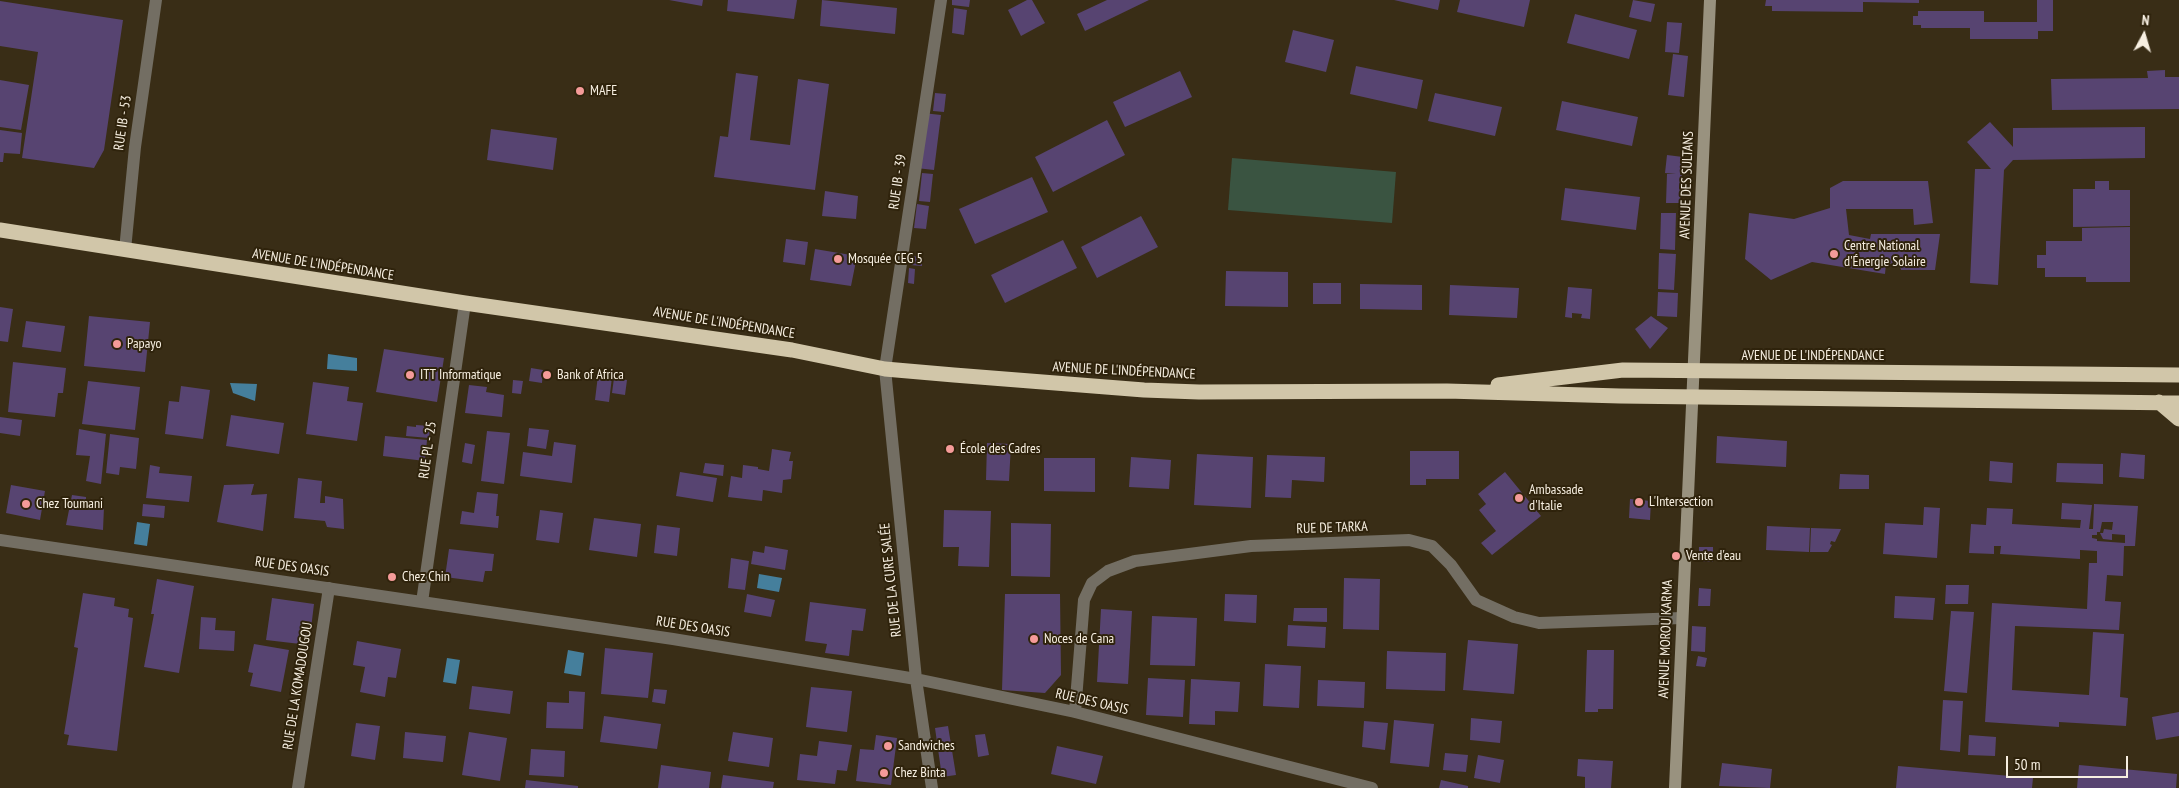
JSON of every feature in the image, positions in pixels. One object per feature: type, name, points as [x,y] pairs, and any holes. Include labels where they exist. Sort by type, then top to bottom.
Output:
[{"type":"highway","name":"AVENUE DE L'INDÉPENDANCE","points":[[0,230],[465,303],[792,350],[886,369],[1153,390],[1447,391],[1693,397],[2179,403]]},
{"type":"highway","points":[[2163,374],[2179,366]]},
{"type":"highway","name":"AVENUE DE L'INDÉPENDANCE","points":[[1447,391],[1623,370],[2179,375]]},
{"type":"highway","points":[[2159,402],[2179,419]]},
{"type":"street","name":"RUE IB - 53","points":[[125,250],[134,147],[156,0]]},
{"type":"street","name":"RUE IB - 39","points":[[886,369],[941,0]]},
{"type":"street","name":"AVENUE DES SULTANS","points":[[1694,371],[1710,0]]},
{"type":"street","name":"RUE PL - 25","points":[[422,602],[465,303]]},
{"type":"street","name":"RUE DE LA CURE SALÉE","points":[[886,369],[916,679],[932,788]]},
{"type":"street","name":"AVENUE MOROU KARMA","points":[[1675,788],[1694,371]]},
{"type":"street","name":"RUE DES OASIS","points":[[0,540],[673,639],[916,679],[1075,712],[1372,788]]},
{"type":"street","name":"RUE DE TARKA","points":[[1075,712],[1084,600],[1092,583],[1108,571],[1135,560],[1251,546],[1410,540],[1432,546],[1451,566],[1476,600],[1514,617],[1539,623],[1682,618]]},
{"type":"street","name":"RUE DE LA KOMADOUGOU","points":[[298,788],[329,588]]},
{"type":"green space","points":[[1232,158],[1396,172],[1392,223],[1228,210]]},
{"type":"water","points":[[328,354],[357,358],[357,371],[327,369]]},
{"type":"water","points":[[230,383],[257,384],[255,401],[233,393]]},
{"type":"water","points":[[137,522],[150,524],[147,546],[134,544]]},
{"type":"water","points":[[759,574],[782,578],[779,592],[757,588]]},
{"type":"water","points":[[568,650],[584,653],[581,676],[564,673]]},
{"type":"water","points":[[447,658],[460,660],[456,684],[443,682]]},
{"type":"building","points":[[669,0],[703,0],[702,6]]},
{"type":"building","points":[[728,0],[797,0],[794,19],[727,11]]},
{"type":"building","points":[[822,0],[897,8],[895,34],[820,26]]},
{"type":"building","points":[[952,0],[970,0],[969,7],[952,5]]},
{"type":"building","points":[[1027,0],[1032,0],[1045,23],[1021,36],[1008,10]]},
{"type":"building","points":[[1107,0],[1149,0],[1085,31],[1077,14]]},
{"type":"building","points":[[1394,0],[1440,0],[1438,10]]},
{"type":"building","points":[[1460,0],[1530,0],[1524,27],[1457,12]]},
{"type":"building","points":[[1633,0],[1655,4],[1651,22],[1629,17]]},
{"type":"building","points":[[1766,0],[1919,0],[1919,3],[1863,2],[1863,12],[1772,11],[1772,6],[1765,6]]},
{"type":"building","points":[[2037,0],[2053,0],[2053,31],[2038,31],[2038,39],[1970,39],[1970,28],[1921,28],[1921,25],[1913,25],[1913,16],[1918,16],[1918,11],[1984,11],[1984,22],[2037,22]]},
{"type":"building","points":[[0,1],[123,20],[104,150],[94,168],[22,158],[38,52],[0,46]]},
{"type":"building","points":[[954,8],[967,10],[964,35],[952,33]]},
{"type":"building","points":[[1575,14],[1637,30],[1629,59],[1567,43]]},
{"type":"building","points":[[1667,22],[1682,23],[1679,53],[1665,52]]},
{"type":"building","points":[[1293,30],[1334,40],[1326,72],[1285,62]]},
{"type":"building","points":[[1673,54],[1688,56],[1684,97],[1668,95]]},
{"type":"building","points":[[1356,66],[1423,80],[1417,109],[1350,94]]},
{"type":"building","points":[[2165,70],[2165,77],[2179,77],[2179,109],[2052,110],[2051,79],[2148,78],[2147,71]]},
{"type":"building","points":[[1180,71],[1192,97],[1125,127],[1113,102]]},
{"type":"building","points":[[736,73],[758,76],[750,140],[790,145],[798,79],[829,84],[815,190],[714,177],[720,136],[728,137]]},
{"type":"building","points":[[0,80],[29,85],[21,130],[0,127]]},
{"type":"building","points":[[935,93],[946,94],[944,112],[933,111]]},
{"type":"building","points":[[1435,93],[1502,107],[1495,136],[1428,121]]},
{"type":"building","points":[[1562,101],[1638,117],[1632,146],[1556,130]]},
{"type":"building","points":[[923,113],[941,115],[934,170],[916,168]]},
{"type":"building","points":[[1107,120],[1125,155],[1053,192],[1035,157]]},
{"type":"building","points":[[1990,122],[2013,147],[2013,128],[2145,127],[2145,158],[2013,160],[2004,170],[1998,285],[1970,283],[1975,169],[1991,169],[1967,142]]},
{"type":"building","points":[[491,129],[557,138],[553,170],[487,160]]},
{"type":"building","points":[[0,130],[22,133],[20,154],[4,153],[3,162],[0,162]]},
{"type":"building","points":[[1667,155],[1683,157],[1680,175],[1682,175],[1680,203],[1666,203],[1667,174],[1676,174],[1665,173]]},
{"type":"building","points":[[922,173],[933,174],[930,202],[919,201]]},
{"type":"building","points":[[1032,177],[1048,212],[975,244],[959,209]]},
{"type":"building","points":[[1843,181],[1928,181],[1933,223],[1914,225],[1913,209],[1846,209],[1849,235],[1870,239],[1871,234],[1940,234],[1935,270],[1901,270],[1899,264],[1886,264],[1885,274],[1812,262],[1771,280],[1745,259],[1749,213],[1794,219],[1830,208],[1830,188]]},
{"type":"building","points":[[2095,181],[2109,181],[2109,190],[2130,190],[2130,226],[2073,227],[2073,189],[2095,189]]},
{"type":"building","points":[[1565,188],[1640,197],[1636,230],[1561,220]]},
{"type":"building","points":[[825,191],[858,196],[856,219],[822,216]]},
{"type":"building","points":[[917,204],[929,206],[926,229],[914,228]]},
{"type":"building","points":[[1661,213],[1676,213],[1675,250],[1660,249]]},
{"type":"building","points":[[1141,216],[1158,247],[1097,278],[1081,247]]},
{"type":"building","points":[[2130,227],[2130,282],[2086,282],[2086,277],[2045,277],[2045,268],[2037,268],[2037,255],[2046,255],[2046,241],[2082,241],[2082,228]]},
{"type":"building","points":[[786,239],[808,242],[805,265],[783,262]]},
{"type":"building","points":[[1063,240],[1077,268],[1005,303],[991,275]]},
{"type":"building","points":[[815,249],[857,256],[851,286],[810,280]]},
{"type":"building","points":[[1659,253],[1676,254],[1674,290],[1658,289]]},
{"type":"building","points":[[911,256],[922,257],[922,266],[910,265]]},
{"type":"building","points":[[909,268],[915,269],[914,284],[908,283]]},
{"type":"building","points":[[1226,271],[1288,272],[1288,307],[1225,306]]},
{"type":"building","points":[[1313,283],[1341,283],[1341,304],[1313,304]]},
{"type":"building","points":[[1360,284],[1422,285],[1422,310],[1360,309]]},
{"type":"building","points":[[1450,285],[1519,288],[1517,318],[1449,315]]},
{"type":"building","points":[[1568,287],[1592,289],[1590,319],[1581,318],[1582,314],[1572,313],[1572,318],[1565,317]]},
{"type":"building","points":[[1658,292],[1678,293],[1677,317],[1657,316]]},
{"type":"building","points":[[0,307],[13,309],[8,342],[0,341]]},
{"type":"building","name":"Papayo","points":[[89,316],[150,322],[145,372],[84,366]]},
{"type":"building","points":[[1651,316],[1668,328],[1650,349],[1635,329]]},
{"type":"building","points":[[26,321],[65,326],[61,352],[22,347]]},
{"type":"building","name":"ITT Informatique","points":[[384,349],[444,358],[437,402],[376,392]]},
{"type":"building","points":[[13,362],[66,368],[63,393],[58,393],[55,417],[8,412]]},
{"type":"building","points":[[531,368],[543,370],[542,383],[529,381]]},
{"type":"building","points":[[598,375],[612,377],[609,402],[595,400]]},
{"type":"building","points":[[614,378],[627,380],[625,395],[612,393]]},
{"type":"building","points":[[513,380],[523,381],[521,394],[512,393]]},
{"type":"building","points":[[88,381],[140,387],[135,430],[82,424]]},
{"type":"building","points":[[313,382],[349,387],[347,401],[363,403],[357,441],[306,434]]},
{"type":"building","points":[[469,385],[487,387],[486,392],[504,395],[502,417],[465,413]]},
{"type":"building","points":[[181,386],[210,390],[203,439],[165,434],[169,401],[179,402]]},
{"type":"building","points":[[231,415],[284,423],[279,454],[226,446]]},
{"type":"building","points":[[0,417],[22,420],[20,436],[0,433]]},
{"type":"building","points":[[416,425],[430,426],[429,438],[406,436],[407,426],[416,427]]},
{"type":"building","points":[[529,428],[549,430],[546,449],[527,446]]},
{"type":"building","points":[[79,429],[106,434],[101,484],[86,481],[90,456],[76,455]]},
{"type":"building","points":[[487,431],[510,433],[504,484],[481,481]]},
{"type":"building","points":[[110,434],[139,438],[136,469],[120,467],[119,475],[106,473]]},
{"type":"building","points":[[385,436],[427,440],[425,461],[383,456]]},
{"type":"building","points":[[1717,436],[1787,441],[1786,467],[1716,463]]},
{"type":"building","points":[[554,442],[576,445],[572,483],[520,476],[523,452],[552,456]]},
{"type":"building","points":[[465,443],[475,445],[472,464],[462,462]]},
{"type":"building","points":[[987,443],[1011,444],[1009,481],[986,480]]},
{"type":"building","points":[[772,449],[791,452],[789,461],[793,461],[791,479],[783,480],[782,493],[763,490],[762,501],[728,497],[731,476],[742,478],[743,465],[769,471]]},
{"type":"building","points":[[1410,451],[1459,451],[1459,479],[1426,479],[1426,485],[1410,485]]},
{"type":"building","points":[[2121,453],[2145,455],[2144,479],[2119,477]]},
{"type":"building","points":[[1197,454],[1253,457],[1251,508],[1194,505]]},
{"type":"building","points":[[1267,455],[1325,457],[1324,482],[1292,480],[1291,498],[1265,497]]},
{"type":"building","points":[[1131,457],[1171,460],[1169,489],[1129,487]]},
{"type":"building","points":[[1044,458],[1095,458],[1095,492],[1044,491]]},
{"type":"building","points":[[1990,461],[2013,463],[2012,483],[1989,481]]},
{"type":"building","points":[[705,463],[724,465],[723,476],[703,473]]},
{"type":"building","points":[[2057,463],[2103,464],[2103,484],[2056,482]]},
{"type":"building","points":[[150,465],[160,467],[159,473],[192,476],[189,502],[146,498]]},
{"type":"building","points":[[680,472],[717,478],[713,502],[676,496]]},
{"type":"building","points":[[1505,472],[1541,516],[1492,555],[1481,543],[1496,531],[1479,510],[1486,504],[1478,494]]},
{"type":"building","points":[[1840,474],[1869,475],[1869,489],[1839,489]]},
{"type":"building","points":[[298,478],[322,481],[320,503],[325,503],[325,496],[343,499],[344,529],[327,527],[325,521],[294,518]]},
{"type":"building","points":[[254,484],[251,495],[267,494],[263,531],[217,522],[224,485]]},
{"type":"building","points":[[11,485],[45,491],[40,520],[6,513]]},
{"type":"building","points":[[477,492],[498,494],[496,516],[499,516],[498,528],[460,524],[462,511],[474,513]]},
{"type":"building","points":[[72,495],[86,497],[86,503],[104,507],[103,530],[66,525]]},
{"type":"building","points":[[1630,499],[1651,501],[1650,520],[1629,518]]},
{"type":"building","points":[[2062,503],[2092,505],[2089,529],[2093,529],[2094,504],[2138,506],[2135,546],[2124,546],[2123,576],[2107,575],[2105,601],[2121,602],[2119,630],[2015,626],[2012,690],[2089,695],[2093,632],[2124,634],[2120,697],[2128,698],[2126,726],[2059,722],[2059,727],[1985,722],[1992,603],[2087,609],[2089,563],[2097,563],[2097,551],[2080,550],[2080,559],[2000,554],[2001,546],[1994,546],[1994,554],[1969,553],[1971,524],[1986,525],[1987,508],[2013,509],[2012,524],[2080,528],[2081,520],[2061,519]],"holes":[[[2102,522],[2113,522],[2112,530],[2104,529],[2103,533],[2100,533],[2103,539],[2112,540],[2112,534],[2125,535],[2125,543],[2097,541],[2097,539],[2092,538],[2092,535],[2097,535],[2097,532],[2100,532]]]},
{"type":"building","points":[[143,504],[165,506],[164,518],[142,516]]},
{"type":"building","points":[[1924,507],[1940,508],[1937,558],[1883,554],[1885,523],[1923,525]]},
{"type":"building","points":[[540,510],[563,513],[559,543],[536,540]]},
{"type":"building","points":[[944,510],[991,511],[989,567],[958,566],[959,547],[943,547]]},
{"type":"building","points":[[594,518],[641,524],[637,557],[589,550]]},
{"type":"building","points":[[1011,523],[1051,524],[1050,577],[1011,576]]},
{"type":"building","points":[[657,525],[680,528],[677,556],[654,553]]},
{"type":"building","points":[[1767,526],[1810,528],[1809,552],[1766,550]]},
{"type":"building","points":[[1811,528],[1841,529],[1835,542],[1831,541],[1830,544],[1832,545],[1828,552],[1810,552]]},
{"type":"building","points":[[765,546],[788,550],[785,570],[751,564],[753,551],[764,553]]},
{"type":"building","points":[[1699,547],[1713,547],[1713,562],[1699,562]]},
{"type":"building","points":[[449,549],[494,554],[492,571],[485,571],[483,582],[445,577]]},
{"type":"building","points":[[731,558],[749,561],[745,590],[728,588]]},
{"type":"building","points":[[1344,578],[1380,579],[1379,630],[1343,629]]},
{"type":"building","points":[[157,579],[194,586],[179,673],[144,667],[154,614],[151,614]]},
{"type":"building","points":[[1946,585],[1969,585],[1968,604],[1945,604]]},
{"type":"building","points":[[1699,588],[1711,589],[1710,606],[1698,606]]},
{"type":"building","points":[[83,593],[115,598],[114,606],[129,609],[128,617],[133,618],[117,751],[67,745],[69,735],[64,734],[78,648],[74,647]]},
{"type":"building","points":[[747,594],[775,600],[771,617],[744,612]]},
{"type":"building","points":[[1005,594],[1060,594],[1061,675],[1045,693],[1002,690]]},
{"type":"building","points":[[1225,594],[1257,595],[1256,623],[1224,621]]},
{"type":"building","points":[[1895,596],[1935,598],[1933,620],[1894,618]]},
{"type":"building","points":[[272,598],[314,604],[309,645],[266,640]]},
{"type":"building","points":[[810,602],[866,609],[863,631],[852,630],[849,656],[825,653],[827,644],[805,641]]},
{"type":"building","points":[[1294,608],[1327,608],[1327,622],[1293,621]]},
{"type":"building","points":[[1101,609],[1132,611],[1128,684],[1097,682]]},
{"type":"building","points":[[1951,611],[1974,612],[1967,693],[1944,691]]},
{"type":"building","points":[[1152,616],[1197,618],[1195,666],[1150,665]]},
{"type":"building","points":[[201,617],[216,618],[215,630],[235,631],[234,651],[199,649]]},
{"type":"building","points":[[1288,625],[1326,627],[1325,648],[1287,646]]},
{"type":"building","points":[[1692,626],[1706,627],[1705,652],[1691,651]]},
{"type":"building","points":[[1468,640],[1518,644],[1514,694],[1463,690]]},
{"type":"building","points":[[357,641],[401,649],[396,678],[388,677],[385,697],[360,692],[365,667],[353,665]]},
{"type":"building","points":[[254,644],[289,650],[281,692],[250,686],[253,673],[248,672]]},
{"type":"building","points":[[605,648],[653,653],[648,698],[601,694]]},
{"type":"building","points":[[1587,650],[1614,650],[1613,709],[1598,709],[1598,712],[1585,712]]},
{"type":"building","points":[[1387,651],[1446,653],[1445,691],[1386,689]]},
{"type":"building","points":[[1698,656],[1707,658],[1705,667],[1696,666]]},
{"type":"building","points":[[1265,664],[1301,666],[1299,708],[1263,706]]},
{"type":"building","points":[[1148,678],[1185,680],[1183,717],[1146,715]]},
{"type":"building","points":[[1191,679],[1240,682],[1238,712],[1215,711],[1215,725],[1189,724]]},
{"type":"building","points":[[1318,680],[1365,682],[1364,708],[1317,706]]},
{"type":"building","points":[[472,686],[513,691],[510,714],[469,709]]},
{"type":"building","points":[[811,687],[852,691],[847,732],[806,727]]},
{"type":"building","points":[[654,689],[667,690],[665,704],[652,702]]},
{"type":"building","points":[[569,691],[585,692],[583,729],[546,728],[547,702],[569,703]]},
{"type":"building","points":[[1943,700],[1963,701],[1960,752],[1940,750]]},
{"type":"building","points":[[2179,712],[2179,736],[2156,740],[2152,717]]},
{"type":"building","points":[[604,716],[661,724],[657,749],[600,742]]},
{"type":"building","points":[[1471,718],[1502,721],[1500,743],[1470,740]]},
{"type":"building","points":[[1394,720],[1434,724],[1429,767],[1390,763]]},
{"type":"building","points":[[1364,721],[1388,723],[1385,750],[1362,747]]},
{"type":"building","points":[[356,723],[380,726],[375,760],[351,756]]},
{"type":"building","points":[[948,726],[956,775],[942,777],[935,728]]},
{"type":"building","points":[[405,732],[446,736],[443,762],[403,758]]},
{"type":"building","points":[[469,732],[507,738],[500,781],[462,775]]},
{"type":"building","points":[[733,732],[773,738],[769,767],[728,761]]},
{"type":"building","points":[[985,734],[989,755],[978,757],[975,735]]},
{"type":"building","points":[[876,735],[897,738],[891,785],[856,781],[860,749],[874,750]]},
{"type":"building","points":[[1969,735],[1996,737],[1995,756],[1968,755]]},
{"type":"building","points":[[819,741],[852,745],[847,771],[837,770],[835,784],[797,780],[800,754],[817,756]]},
{"type":"building","points":[[1057,746],[1103,756],[1096,784],[1051,774]]},
{"type":"building","points":[[531,749],[565,751],[564,777],[529,775]]},
{"type":"building","points":[[1445,753],[1468,755],[1466,772],[1443,770]]},
{"type":"building","points":[[1478,755],[1504,760],[1500,783],[1474,778]]},
{"type":"building","points":[[1578,759],[1613,761],[1611,788],[1585,788],[1585,777],[1577,776]]},
{"type":"building","points":[[1722,763],[1772,769],[1770,788],[1719,786]]},
{"type":"building","points":[[661,765],[711,772],[709,788],[658,788]]},
{"type":"building","points":[[2079,765],[2177,774],[2176,788],[2077,788]]},
{"type":"building","points":[[1898,766],[2033,778],[2032,788],[1896,788]]},
{"type":"building","points":[[723,775],[774,782],[773,788],[721,788]]},
{"type":"building","points":[[526,780],[578,786],[578,788],[525,788]]},
{"type":"building","points":[[1441,780],[1468,786],[1468,788],[1439,788]]},
{"type":"place","name":"MAFE","points":[[580,91]]},
{"type":"place","name":"Centre National d'Énergie Solaire","points":[[1834,254]]},
{"type":"place","name":"Mosquée CEG 5","points":[[838,259]]},
{"type":"place","name":"Papayo","points":[[117,344]]},
{"type":"place","name":"ITT Informatique","points":[[410,375]]},
{"type":"place","name":"Bank of Africa","points":[[547,375]]},
{"type":"place","name":"École des Cadres","points":[[950,449]]},
{"type":"place","name":"Ambassade d'Italie","points":[[1519,498]]},
{"type":"place","name":"L'Intersection","points":[[1639,502]]},
{"type":"place","name":"Chez Toumani","points":[[26,504]]},
{"type":"place","name":"Vente d'eau","points":[[1676,556]]},
{"type":"place","name":"Chez Chin","points":[[392,577]]},
{"type":"place","name":"Noces de Cana","points":[[1034,639]]},
{"type":"place","name":"Sandwiches","points":[[888,746]]},
{"type":"place","name":"Chez Binta","points":[[884,773]]}]
